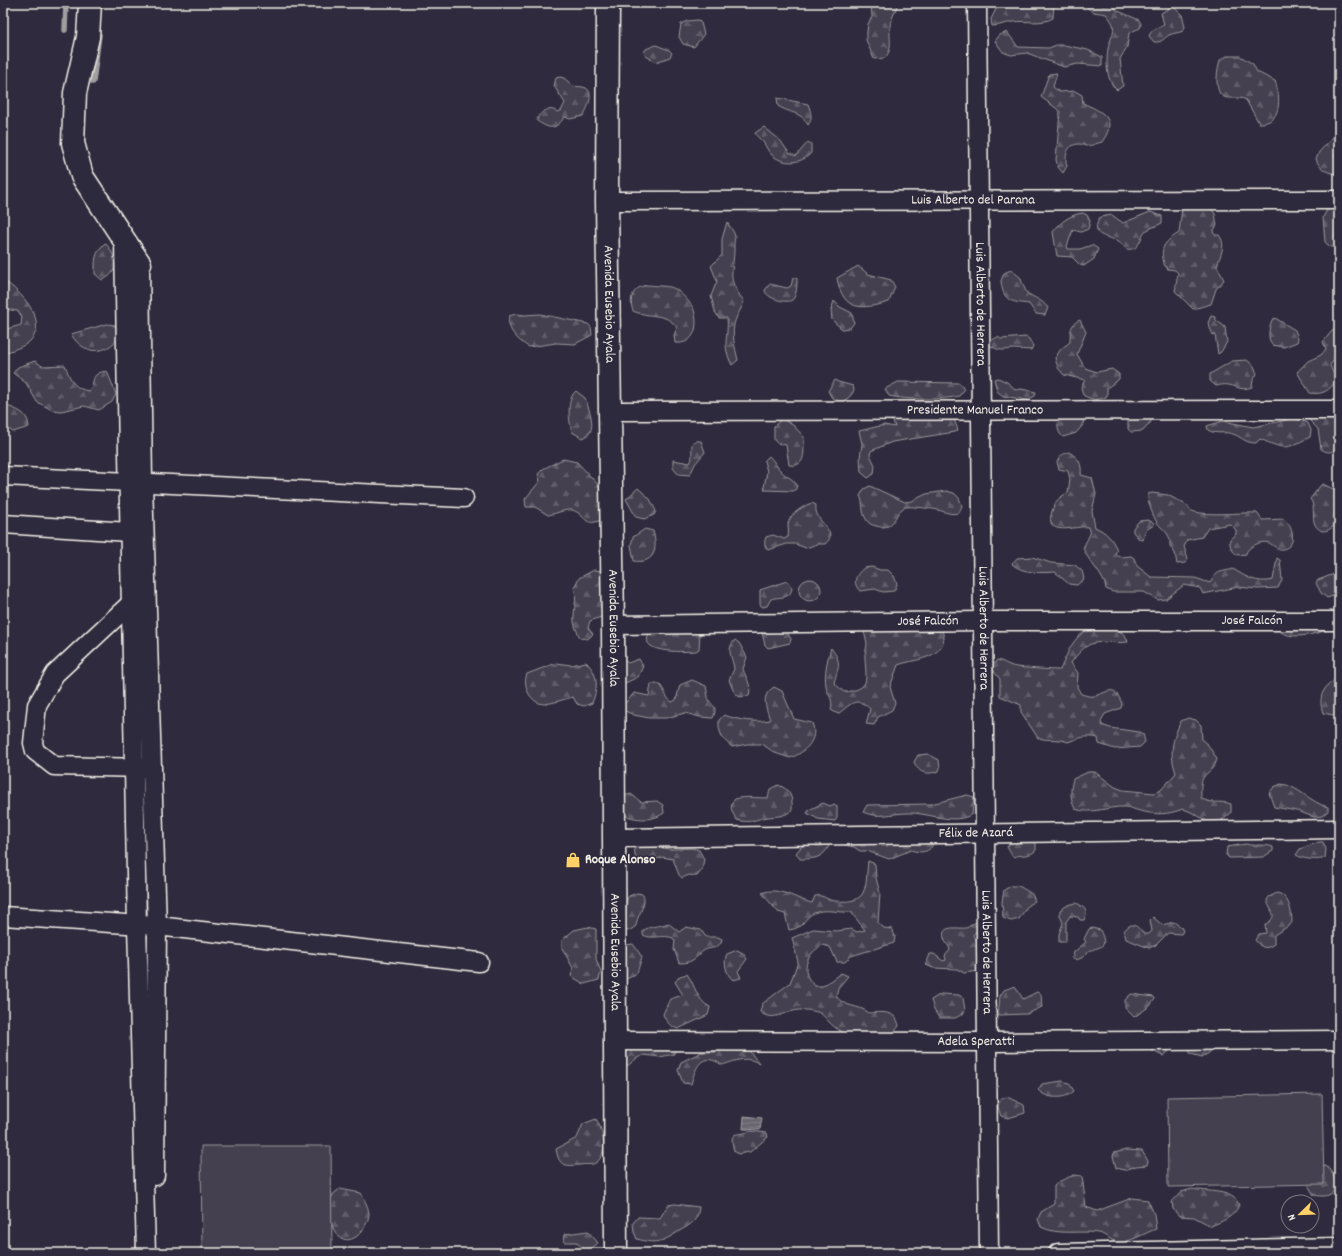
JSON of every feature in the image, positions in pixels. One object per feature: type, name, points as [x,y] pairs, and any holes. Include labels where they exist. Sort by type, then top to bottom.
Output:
[{"type":"street","points":[[90,3],[88,37],[75,93],[73,143],[82,176],[124,242],[140,264],[135,483],[129,532],[137,925],[146,1253]]},
{"type":"street","name":"Avenida Eusebio Ayala","points":[[608,3],[607,202],[613,625],[616,1253]]},
{"type":"street","name":"Luis Alberto de Herrera","points":[[977,3],[989,1253]]},
{"type":"street","name":"Luis Alberto del Parana","points":[[607,202],[1339,200]]},
{"type":"street","points":[[124,242],[135,483],[152,769],[157,926],[154,1253]]},
{"type":"street","name":"Presidente Manuel Franco","points":[[610,411],[981,409],[1339,410]]},
{"type":"street","points":[[3,476],[464,498]]},
{"type":"street","points":[[3,524],[129,532]]},
{"type":"street","points":[[130,604],[55,674],[37,705],[33,743],[35,751],[54,766],[152,769]]},
{"type":"street","name":"José Falcón","points":[[613,625],[983,621],[1339,621]]},
{"type":"street","name":"Félix de Azará","points":[[613,838],[985,835],[1339,829]]},
{"type":"street","points":[[3,916],[157,926],[479,962]]},
{"type":"street","name":"Adela Speratti","points":[[614,1041],[987,1042],[1339,1040]]},
{"type":"street","points":[[1058,1253],[1339,1247]]},
{"type":"green space","points":[[871,3],[897,3],[890,26],[890,49],[885,58],[874,59],[866,40],[868,24],[872,17]]},
{"type":"green space","points":[[999,3],[1054,3],[1053,18],[1039,22],[1013,22],[992,26],[991,19]]},
{"type":"green space","points":[[1090,3],[1111,3],[1114,5],[1116,10],[1139,20],[1141,24],[1140,28],[1129,33],[1127,47],[1120,59],[1123,86],[1117,90],[1111,82],[1107,65],[1108,49],[1114,27],[1106,14],[1088,9],[1087,6]]},
{"type":"green space","points":[[1173,6],[1182,15],[1185,27],[1183,31],[1169,35],[1159,42],[1154,42],[1149,36],[1150,33],[1164,25],[1161,13]]},
{"type":"green space","points":[[698,20],[701,23],[704,34],[694,47],[683,44],[679,37],[681,24],[687,21]]},
{"type":"green space","points":[[1007,32],[1018,47],[1049,48],[1056,45],[1064,45],[1088,50],[1102,57],[1102,66],[1078,64],[1064,67],[1027,53],[1011,55],[1003,52],[995,41],[1000,35]]},
{"type":"green space","points":[[656,45],[669,50],[672,53],[670,57],[656,62],[646,56],[644,52],[646,49]]},
{"type":"green space","points":[[1227,56],[1240,56],[1253,64],[1257,72],[1275,81],[1279,102],[1276,114],[1272,119],[1267,122],[1259,123],[1246,100],[1240,98],[1226,98],[1220,94],[1217,82],[1218,68],[1220,60]]},
{"type":"green space","points":[[1057,73],[1053,87],[1059,92],[1075,91],[1082,95],[1083,103],[1102,113],[1108,121],[1109,127],[1102,142],[1088,146],[1080,144],[1075,145],[1069,149],[1066,155],[1067,166],[1063,173],[1058,167],[1056,160],[1060,111],[1041,97],[1049,74]]},
{"type":"green space","points":[[556,78],[564,78],[573,86],[583,87],[589,90],[589,102],[583,116],[570,119],[565,117],[555,126],[549,127],[537,121],[540,115],[545,111],[561,111],[565,103],[554,86]]},
{"type":"green space","points":[[777,98],[808,104],[811,120],[808,125],[799,115],[778,106]]},
{"type":"green space","points":[[764,127],[780,140],[789,153],[796,156],[808,142],[811,144],[811,153],[803,159],[792,162],[787,162],[776,158],[769,152],[755,133]]},
{"type":"green space","points":[[1335,135],[1339,135],[1339,174],[1324,170],[1316,159],[1319,152]]},
{"type":"green space","points":[[1182,208],[1211,208],[1215,214],[1217,225],[1213,232],[1215,235],[1219,235],[1223,246],[1217,266],[1224,280],[1216,289],[1211,304],[1193,309],[1175,291],[1178,273],[1175,270],[1168,269],[1165,266],[1162,253],[1166,243],[1179,233]]},
{"type":"green space","points":[[1339,208],[1339,247],[1330,247],[1325,242],[1323,217],[1327,210]]},
{"type":"green space","points":[[1150,212],[1162,216],[1162,223],[1145,231],[1137,247],[1131,249],[1126,249],[1119,241],[1099,234],[1096,228],[1100,217],[1112,215],[1123,223]]},
{"type":"green space","points":[[1083,213],[1087,215],[1090,221],[1088,229],[1081,232],[1073,230],[1067,246],[1068,249],[1080,249],[1092,245],[1098,249],[1094,259],[1084,266],[1080,265],[1072,257],[1057,256],[1053,232],[1066,219]]},
{"type":"green space","points":[[727,222],[735,236],[732,279],[734,286],[744,301],[736,318],[733,331],[738,360],[732,365],[726,346],[727,318],[719,318],[715,312],[711,296],[717,281],[711,266],[722,255],[722,239]]},
{"type":"green space","points":[[105,243],[112,253],[115,264],[112,273],[102,280],[95,274],[95,261],[99,250]]},
{"type":"green space","points":[[858,266],[868,274],[891,280],[895,287],[889,302],[863,307],[849,303],[844,298],[837,278]]},
{"type":"green space","points":[[1011,270],[1020,277],[1026,292],[1048,308],[1045,315],[1036,314],[1029,304],[1018,303],[1009,300],[1006,297],[1001,281],[1004,273]]},
{"type":"green space","points":[[793,278],[797,278],[797,283],[796,293],[792,300],[777,300],[766,293],[765,290],[770,284],[787,288],[791,286]]},
{"type":"green space","points":[[3,280],[17,291],[30,306],[34,315],[36,332],[31,340],[22,346],[3,354],[3,330],[21,325],[22,317],[18,311],[3,309]]},
{"type":"green space","points":[[649,285],[673,288],[691,304],[694,310],[696,322],[694,333],[687,341],[675,343],[674,335],[677,328],[673,323],[663,317],[633,311],[631,301],[634,293],[639,288]]},
{"type":"green space","points":[[834,301],[840,307],[852,313],[854,323],[850,328],[842,329],[832,320],[831,310]]},
{"type":"green space","points":[[516,314],[540,314],[588,324],[591,327],[592,335],[575,344],[556,343],[529,347],[517,338],[509,325],[509,316]]},
{"type":"green space","points":[[1211,316],[1215,317],[1216,320],[1225,327],[1227,342],[1218,354],[1215,334],[1213,335],[1208,323]]},
{"type":"green space","points":[[1275,318],[1295,330],[1298,338],[1297,342],[1284,347],[1272,345],[1269,339],[1269,329],[1272,320]]},
{"type":"green space","points":[[1080,320],[1086,332],[1077,354],[1085,368],[1097,372],[1112,369],[1119,374],[1119,379],[1107,388],[1107,396],[1101,399],[1092,399],[1083,395],[1081,387],[1085,380],[1064,375],[1058,368],[1055,358],[1061,349],[1070,342],[1072,326]]},
{"type":"green space","points":[[107,324],[124,326],[114,343],[107,348],[100,350],[84,348],[71,334]]},
{"type":"green space","points":[[1339,328],[1339,353],[1330,365],[1336,380],[1331,387],[1322,393],[1310,393],[1297,372],[1308,361],[1321,355],[1326,349],[1323,342],[1332,331]]},
{"type":"green space","points":[[998,337],[1001,339],[1026,337],[1033,346],[1031,350],[1001,350],[988,344],[990,341]]},
{"type":"green space","points":[[1247,360],[1254,366],[1257,374],[1253,380],[1252,387],[1242,389],[1227,385],[1216,386],[1210,381],[1210,374],[1232,361]]},
{"type":"green space","points":[[35,361],[42,366],[65,365],[73,383],[80,388],[90,391],[94,377],[98,373],[107,371],[116,394],[112,402],[99,410],[84,406],[61,411],[52,410],[37,402],[26,383],[13,373],[18,367]]},
{"type":"green space","points":[[998,378],[1007,382],[1016,390],[1021,389],[1036,392],[1035,396],[1027,400],[1003,396],[997,391],[994,379]]},
{"type":"green space","points":[[835,380],[853,386],[854,390],[848,398],[839,401],[832,398],[828,391]]},
{"type":"green space","points":[[898,382],[960,383],[964,390],[959,396],[934,399],[914,399],[889,396],[885,389]]},
{"type":"green space","points":[[576,391],[585,398],[592,420],[591,431],[583,438],[572,432],[570,422],[569,410],[571,399]]},
{"type":"green space","points":[[5,405],[21,412],[27,418],[29,427],[13,432],[10,430],[3,420],[3,409]]},
{"type":"green space","points":[[1306,413],[1339,414],[1338,441],[1333,451],[1328,452],[1321,449],[1318,429],[1310,421]]},
{"type":"green space","points":[[1128,416],[1151,418],[1151,422],[1143,431],[1131,432],[1128,429]]},
{"type":"green space","points":[[953,417],[958,430],[955,432],[892,442],[871,451],[870,455],[875,465],[874,474],[868,478],[861,472],[860,457],[862,444],[859,431],[884,425],[895,427],[892,419]]},
{"type":"green space","points":[[1061,417],[1084,417],[1083,425],[1076,433],[1063,437],[1059,433],[1058,428],[1058,422]]},
{"type":"green space","points":[[782,419],[793,425],[804,437],[804,452],[802,461],[799,464],[789,465],[786,445],[777,443],[774,440],[774,426]]},
{"type":"green space","points":[[1292,419],[1308,423],[1311,430],[1310,437],[1285,447],[1280,447],[1260,439],[1256,443],[1249,442],[1233,434],[1217,433],[1208,430],[1207,426],[1223,421],[1253,427]]},
{"type":"green space","points":[[701,441],[705,452],[695,464],[690,475],[678,474],[673,468],[673,460],[690,463],[692,458],[692,445],[693,442]]},
{"type":"green space","points":[[1069,452],[1079,462],[1081,475],[1092,478],[1096,494],[1092,511],[1095,527],[1111,539],[1117,550],[1115,554],[1122,557],[1131,556],[1134,558],[1137,566],[1151,577],[1195,578],[1210,583],[1217,573],[1233,569],[1247,577],[1257,580],[1273,580],[1277,558],[1280,560],[1282,580],[1278,588],[1258,589],[1238,587],[1203,594],[1200,588],[1184,585],[1166,599],[1158,600],[1144,592],[1113,592],[1106,589],[1103,579],[1083,548],[1090,534],[1088,527],[1062,529],[1052,525],[1051,520],[1054,505],[1060,498],[1068,493],[1070,479],[1068,471],[1059,469],[1057,462],[1061,455]]},
{"type":"green space","points":[[769,456],[784,474],[795,482],[797,485],[796,489],[793,491],[765,490],[764,487],[767,471],[764,461]]},
{"type":"green space","points":[[563,459],[577,462],[605,492],[605,518],[598,521],[589,522],[577,512],[572,510],[566,510],[548,515],[535,507],[526,507],[525,499],[540,481],[538,474],[543,469]]},
{"type":"green space","points":[[1323,484],[1333,489],[1339,489],[1339,509],[1336,522],[1333,527],[1322,531],[1315,524],[1313,507],[1310,499]]},
{"type":"green space","points":[[870,486],[905,502],[912,501],[926,494],[946,491],[954,493],[959,498],[962,506],[959,513],[953,514],[932,509],[907,507],[899,512],[892,523],[888,526],[876,526],[869,523],[864,516],[860,496],[864,489]]},
{"type":"green space","points":[[638,488],[650,499],[656,511],[654,515],[644,519],[636,517],[626,499]]},
{"type":"green space","points":[[1148,494],[1168,495],[1188,506],[1190,510],[1195,512],[1212,514],[1257,513],[1262,520],[1284,519],[1292,531],[1291,544],[1288,547],[1281,549],[1269,543],[1262,542],[1249,549],[1246,554],[1238,555],[1234,552],[1231,546],[1230,539],[1236,534],[1236,530],[1230,524],[1208,528],[1202,537],[1187,540],[1184,547],[1188,559],[1185,563],[1177,564],[1175,553],[1170,546],[1169,537],[1157,523],[1151,510]]},
{"type":"green space","points":[[812,503],[816,505],[818,517],[830,535],[825,544],[817,544],[806,548],[795,544],[787,544],[768,550],[765,544],[766,537],[773,535],[784,539],[788,537],[788,524],[791,517],[794,513]]},
{"type":"green space","points":[[1148,520],[1154,523],[1154,525],[1146,530],[1143,540],[1139,539],[1133,532],[1133,528],[1139,521]]},
{"type":"green space","points":[[645,529],[653,531],[655,549],[651,558],[647,560],[634,561],[631,545],[633,537]]},
{"type":"green space","points":[[1032,557],[1051,563],[1075,565],[1082,571],[1084,579],[1077,585],[1069,584],[1055,572],[1038,573],[1027,571],[1022,570],[1012,564],[1017,558]]},
{"type":"green space","points":[[872,567],[880,570],[888,570],[894,576],[897,584],[894,591],[883,592],[875,589],[860,591],[855,582],[858,573],[864,568]]},
{"type":"green space","points":[[594,570],[602,571],[604,616],[590,621],[588,628],[593,634],[588,639],[580,638],[574,622],[576,596],[574,587],[579,578]]},
{"type":"green space","points":[[1334,574],[1339,576],[1339,594],[1327,598],[1321,593],[1316,583],[1318,580]]},
{"type":"green space","points":[[810,579],[818,582],[821,590],[818,598],[810,601],[802,598],[799,590],[802,582]]},
{"type":"green space","points":[[787,581],[792,588],[791,592],[787,596],[771,599],[767,606],[763,607],[760,605],[760,590]]},
{"type":"green space","points":[[1274,624],[1330,629],[1307,635],[1291,636],[1278,630]]},
{"type":"green space","points":[[1094,627],[1109,628],[1119,631],[1123,633],[1128,642],[1102,642],[1090,644],[1084,648],[1071,663],[1078,673],[1077,687],[1081,694],[1089,696],[1114,691],[1122,704],[1121,708],[1105,714],[1101,721],[1102,725],[1110,728],[1139,732],[1143,734],[1145,742],[1140,747],[1115,749],[1099,744],[1098,738],[1090,737],[1079,738],[1068,742],[1038,738],[1021,712],[1021,705],[1000,696],[1000,679],[992,666],[997,660],[1015,667],[1060,670],[1072,644],[1081,634]]},
{"type":"green space","points":[[863,628],[942,630],[944,638],[938,651],[932,655],[898,665],[890,687],[895,703],[892,710],[878,717],[874,725],[866,724],[870,709],[861,703],[853,703],[838,714],[831,710],[831,700],[825,681],[826,667],[831,648],[835,653],[838,662],[838,669],[834,683],[844,692],[853,691],[863,686],[866,678],[865,657],[867,643]]},
{"type":"green space","points":[[768,629],[780,633],[787,632],[791,639],[790,643],[768,648],[765,645],[762,633]]},
{"type":"green space","points":[[700,632],[699,649],[696,651],[682,652],[655,648],[649,645],[647,640],[650,633]]},
{"type":"green space","points":[[735,640],[739,643],[747,657],[743,669],[749,685],[749,696],[738,696],[733,690],[729,680],[734,669],[730,654],[730,647]]},
{"type":"green space","points":[[620,656],[628,663],[639,659],[643,666],[638,677],[623,684]]},
{"type":"green space","points":[[586,662],[593,671],[596,681],[592,703],[584,706],[577,704],[573,697],[545,704],[535,701],[528,693],[526,683],[527,674],[556,663],[571,665]]},
{"type":"green space","points":[[692,680],[706,686],[709,700],[715,707],[713,718],[700,717],[685,713],[666,718],[649,718],[634,715],[623,710],[622,707],[634,693],[649,696],[651,684],[659,684],[672,702],[676,700],[680,685]]},
{"type":"green space","points":[[1335,680],[1339,681],[1338,716],[1323,713],[1321,703],[1324,690]]},
{"type":"green space","points":[[774,687],[782,691],[794,719],[812,723],[814,735],[809,745],[801,753],[790,758],[775,753],[762,744],[747,744],[732,747],[721,735],[719,720],[724,715],[747,720],[770,720],[765,702],[767,694]]},
{"type":"green space","points":[[1188,718],[1196,720],[1201,725],[1202,740],[1208,745],[1217,759],[1213,768],[1202,780],[1201,798],[1212,802],[1231,804],[1231,813],[1224,819],[1218,822],[1207,821],[1183,809],[1156,814],[1138,811],[1129,807],[1094,811],[1081,811],[1075,809],[1071,794],[1073,779],[1088,772],[1095,772],[1115,787],[1123,790],[1154,793],[1161,790],[1176,773],[1172,747],[1175,734],[1181,721]]},
{"type":"green space","points":[[928,754],[939,760],[939,771],[927,773],[921,771],[916,766],[914,762],[918,755]]},
{"type":"green space","points":[[1281,784],[1293,787],[1316,802],[1328,807],[1328,811],[1322,816],[1314,817],[1297,811],[1274,807],[1269,793],[1274,787]]},
{"type":"green space","points":[[778,785],[790,794],[792,810],[781,816],[750,821],[737,820],[731,807],[735,799],[747,797],[768,798],[770,789]]},
{"type":"green space","points":[[631,794],[641,802],[657,801],[663,805],[664,813],[648,819],[624,815],[619,812],[617,798]]},
{"type":"green space","points":[[967,795],[974,797],[972,814],[957,819],[941,818],[916,813],[874,815],[863,812],[867,805],[931,804]]},
{"type":"green space","points":[[823,803],[830,806],[834,804],[837,806],[837,818],[835,821],[818,819],[807,813],[809,810]]},
{"type":"green space","points":[[814,840],[935,840],[931,847],[926,851],[919,852],[911,850],[889,859],[867,851],[860,851],[854,847],[831,842],[825,851],[819,856],[811,859],[800,859],[796,853],[801,847]]},
{"type":"green space","points":[[1012,840],[1036,842],[1036,850],[1031,854],[1013,857],[1007,847]]},
{"type":"green space","points":[[1323,842],[1326,849],[1325,858],[1310,859],[1302,858],[1296,855],[1300,849]]},
{"type":"green space","points":[[634,844],[643,844],[670,849],[692,848],[699,850],[704,859],[702,870],[697,876],[689,875],[682,878],[679,875],[673,859],[662,857],[648,863],[640,863],[635,856]]},
{"type":"green space","points":[[1246,844],[1270,846],[1273,847],[1273,851],[1263,857],[1229,858],[1226,855],[1227,847]]},
{"type":"green space","points":[[868,861],[875,864],[876,878],[880,893],[878,923],[884,928],[892,929],[895,936],[894,943],[851,956],[845,962],[837,962],[830,947],[823,945],[812,953],[809,958],[806,969],[807,975],[815,986],[823,986],[841,973],[848,976],[838,988],[836,996],[839,1000],[869,1013],[888,1013],[895,1017],[899,1026],[889,1037],[870,1040],[855,1037],[841,1031],[818,1012],[799,1010],[776,1016],[770,1016],[760,1012],[762,1004],[790,983],[798,962],[792,938],[813,929],[836,931],[851,929],[857,932],[865,930],[851,912],[827,911],[810,915],[801,925],[789,930],[785,914],[778,912],[762,893],[768,891],[781,892],[812,903],[815,896],[833,901],[854,900],[860,897],[863,892]]},
{"type":"green space","points":[[1011,886],[1019,886],[1032,894],[1035,901],[1028,905],[1019,919],[1011,921],[1003,918],[1002,902],[1004,890]]},
{"type":"green space","points":[[637,893],[642,894],[644,897],[643,905],[636,926],[629,931],[625,930],[627,899],[629,896]]},
{"type":"green space","points":[[1277,893],[1281,894],[1287,900],[1292,922],[1290,925],[1274,935],[1274,944],[1264,947],[1259,945],[1255,940],[1259,934],[1266,933],[1265,925],[1270,922],[1273,916],[1267,900],[1269,897]]},
{"type":"green space","points":[[1076,903],[1086,911],[1084,920],[1080,920],[1078,917],[1070,916],[1066,922],[1066,942],[1059,942],[1059,934],[1063,923],[1060,910],[1068,905]]},
{"type":"green space","points":[[1153,917],[1162,925],[1174,922],[1181,927],[1183,931],[1181,934],[1168,933],[1156,945],[1149,948],[1126,939],[1124,931],[1132,925],[1137,927],[1144,934],[1149,934],[1152,931],[1150,920]]},
{"type":"green space","points":[[977,922],[978,929],[973,935],[975,939],[979,940],[979,971],[964,973],[957,969],[933,968],[926,965],[930,954],[934,954],[943,961],[946,960],[945,956],[950,950],[944,938],[945,931],[947,929],[966,928]]},
{"type":"green space","points":[[668,923],[679,932],[686,927],[701,930],[706,937],[718,937],[722,939],[721,943],[716,947],[707,949],[689,962],[679,963],[674,949],[675,941],[673,938],[650,937],[643,935],[643,931],[646,929]]},
{"type":"green space","points":[[588,927],[596,929],[596,959],[601,972],[599,980],[584,984],[571,976],[573,968],[562,948],[562,940],[574,930]]},
{"type":"green space","points":[[1092,928],[1100,930],[1104,941],[1102,946],[1088,952],[1081,958],[1072,959],[1074,952],[1086,942],[1084,939],[1089,929]]},
{"type":"green space","points":[[633,944],[642,957],[637,973],[623,981],[625,945]]},
{"type":"green space","points":[[737,950],[743,953],[747,959],[738,971],[741,978],[733,980],[727,971],[725,960],[727,954]]},
{"type":"green space","points":[[687,974],[699,997],[710,1007],[708,1015],[678,1029],[673,1027],[665,1019],[663,1014],[670,999],[683,995],[675,982],[680,976]]},
{"type":"green space","points":[[1015,986],[1023,999],[1037,992],[1041,994],[1042,1007],[1027,1014],[998,1015],[1000,996],[1004,990]]},
{"type":"green space","points":[[941,994],[959,995],[963,998],[965,1010],[963,1014],[955,1018],[939,1018],[934,1010],[931,1000]]},
{"type":"green space","points":[[1131,994],[1154,997],[1155,999],[1150,1006],[1134,1017],[1125,1008],[1125,1000]]},
{"type":"green space","points":[[739,1039],[760,1064],[746,1059],[722,1065],[715,1061],[705,1060],[701,1062],[695,1071],[691,1084],[683,1083],[678,1070],[681,1062],[702,1052],[717,1052],[711,1048]]},
{"type":"green space","points":[[1185,1043],[1219,1047],[1202,1057],[1191,1054]]},
{"type":"green space","points":[[627,1047],[675,1047],[674,1054],[660,1057],[644,1055],[637,1058],[625,1068],[622,1052]]},
{"type":"green space","points":[[1173,1048],[1163,1056],[1148,1049]]},
{"type":"green space","points":[[1062,1081],[1069,1083],[1074,1091],[1066,1096],[1051,1097],[1041,1093],[1038,1090],[1042,1084]]},
{"type":"green space","points":[[1322,1094],[1324,1184],[1168,1187],[1167,1097]]},
{"type":"green space","points":[[1007,1097],[1024,1105],[1025,1113],[1008,1118],[1001,1116],[998,1104],[1003,1098]]},
{"type":"green space","points":[[596,1119],[601,1129],[604,1143],[602,1156],[598,1161],[593,1164],[575,1165],[567,1165],[561,1162],[557,1155],[556,1149],[577,1138],[583,1124]]},
{"type":"green space","points":[[751,1131],[767,1133],[768,1137],[750,1152],[738,1154],[734,1151],[732,1144],[733,1136]]},
{"type":"green space","points":[[201,1146],[331,1146],[332,1253],[202,1253]]},
{"type":"green space","points":[[1126,1150],[1142,1151],[1148,1161],[1147,1165],[1136,1166],[1124,1170],[1116,1168],[1113,1156],[1114,1153]]},
{"type":"green space","points":[[1326,1166],[1331,1172],[1336,1183],[1333,1192],[1328,1195],[1322,1196],[1320,1196],[1320,1194],[1313,1194],[1309,1187],[1309,1178],[1318,1167]]},
{"type":"green space","points":[[1074,1175],[1082,1176],[1086,1207],[1097,1211],[1132,1198],[1148,1200],[1154,1214],[1156,1229],[1132,1240],[1118,1242],[1099,1233],[1062,1232],[1048,1230],[1041,1227],[1038,1219],[1041,1212],[1054,1204],[1054,1186],[1060,1181]]},
{"type":"green space","points":[[340,1189],[361,1193],[369,1213],[367,1223],[360,1233],[356,1237],[346,1240],[337,1235],[330,1218],[331,1199],[334,1193]]},
{"type":"green space","points":[[1192,1189],[1219,1192],[1232,1196],[1239,1205],[1231,1216],[1211,1226],[1194,1217],[1179,1216],[1173,1209],[1172,1202],[1181,1192]]},
{"type":"green space","points":[[675,1204],[699,1207],[694,1221],[670,1237],[660,1241],[650,1242],[637,1239],[634,1232],[633,1223],[638,1217],[660,1218],[668,1205]]},
{"type":"green space","points":[[588,1231],[598,1243],[592,1248],[585,1250],[576,1242],[564,1242],[565,1234]]},
{"type":"shaded area","points":[[744,1116],[762,1118],[760,1130],[743,1129]]},
{"type":"waterway","points":[[65,30],[66,3]]},
{"type":"waterway","points":[[93,82],[99,35]]},
{"type":"place","name":"Roque Alonso","points":[[573,860]]}]
